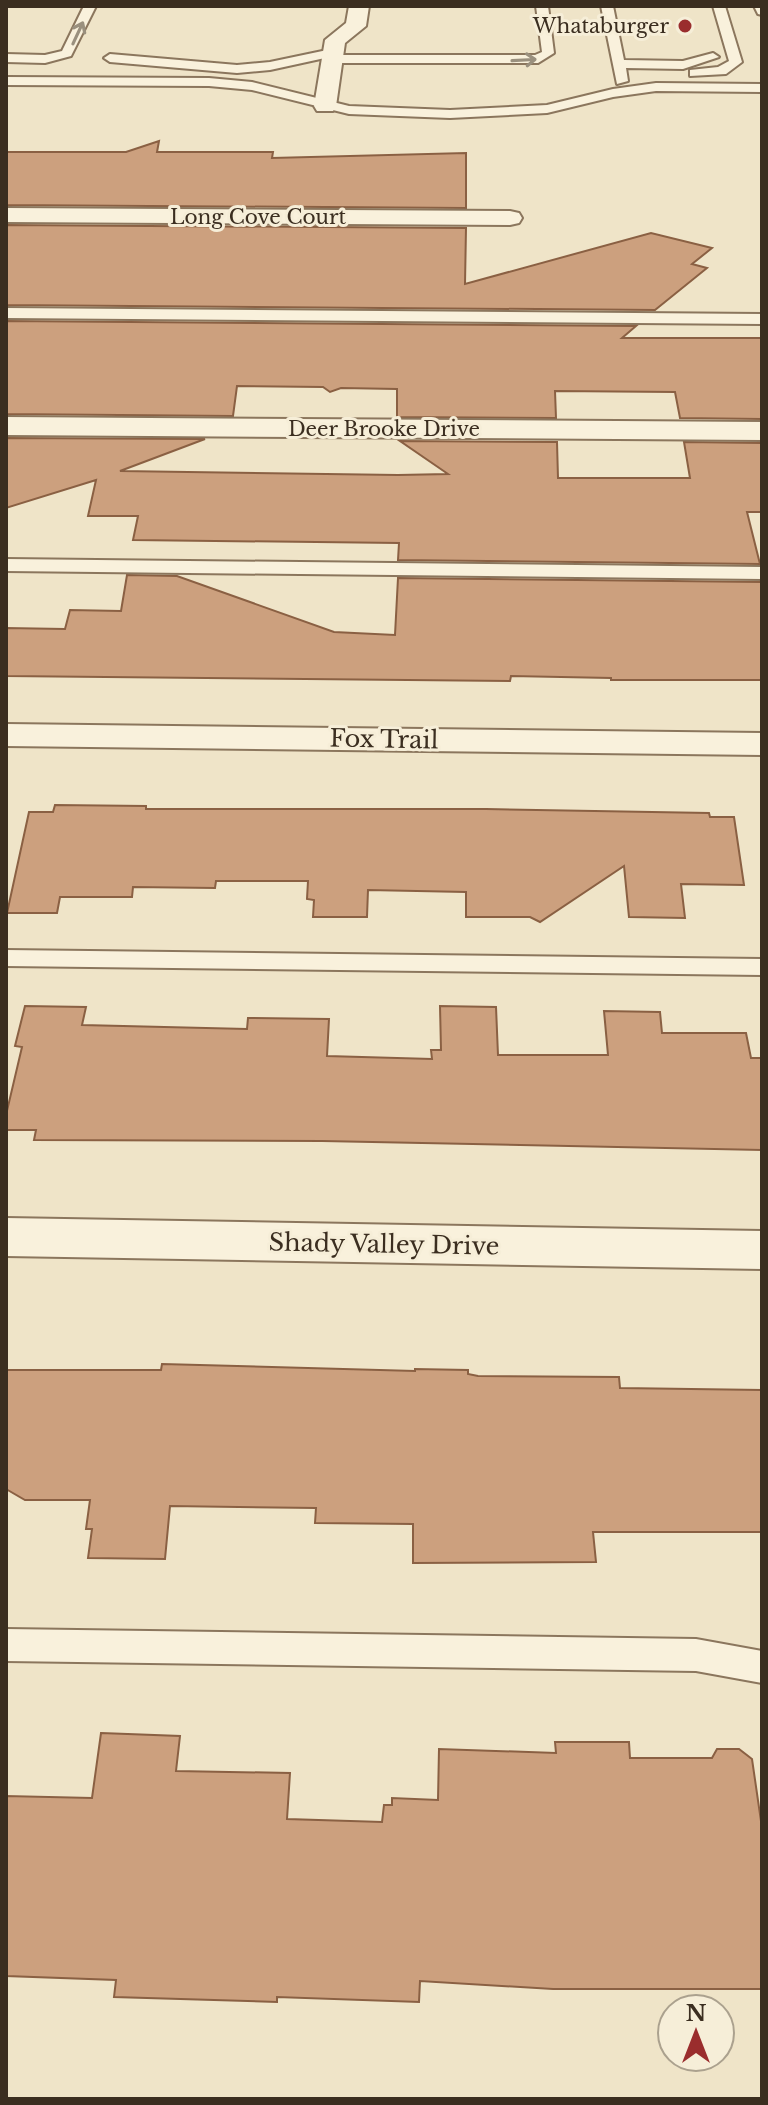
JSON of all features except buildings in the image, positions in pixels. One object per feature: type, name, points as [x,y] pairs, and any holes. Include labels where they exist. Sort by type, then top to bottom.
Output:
[{"type":"street","points":[[325,106],[330,45],[356,26],[359,6]]},
{"type":"street","name":"Long Cove Court","points":[[6,215],[510,218]]},
{"type":"street","name":"Deer Brooke Drive","points":[[6,426],[762,431]]},
{"type":"street","name":"Fox Trail","points":[[6,735],[762,744]]},
{"type":"street","name":"Shady Valley Drive","points":[[6,1237],[762,1250]]},
{"type":"lane","points":[[6,58],[45,59],[67,53],[90,6]]},
{"type":"lane","points":[[110,58],[237,69],[270,66],[330,45],[451,60],[525,61],[544,57],[548,53],[542,6]]},
{"type":"lane","points":[[607,6],[624,91]]},
{"type":"lane","points":[[619,68],[683,65],[713,58],[719,48],[707,6]]},
{"type":"lane","points":[[619,68],[711,73],[729,69],[736,62],[719,6]]},
{"type":"lane","points":[[6,81],[209,82],[252,86],[325,106],[379,112],[508,113],[569,106],[624,91],[669,87],[762,88]]},
{"type":"lane","points":[[6,313],[762,319]]},
{"type":"lane","points":[[6,565],[762,573]]},
{"type":"lane","points":[[6,958],[762,967]]},
{"type":"lane","points":[[6,1645],[696,1655],[762,1667]]},
{"type":"place","name":"Whataburger","points":[[685,26]]}]
